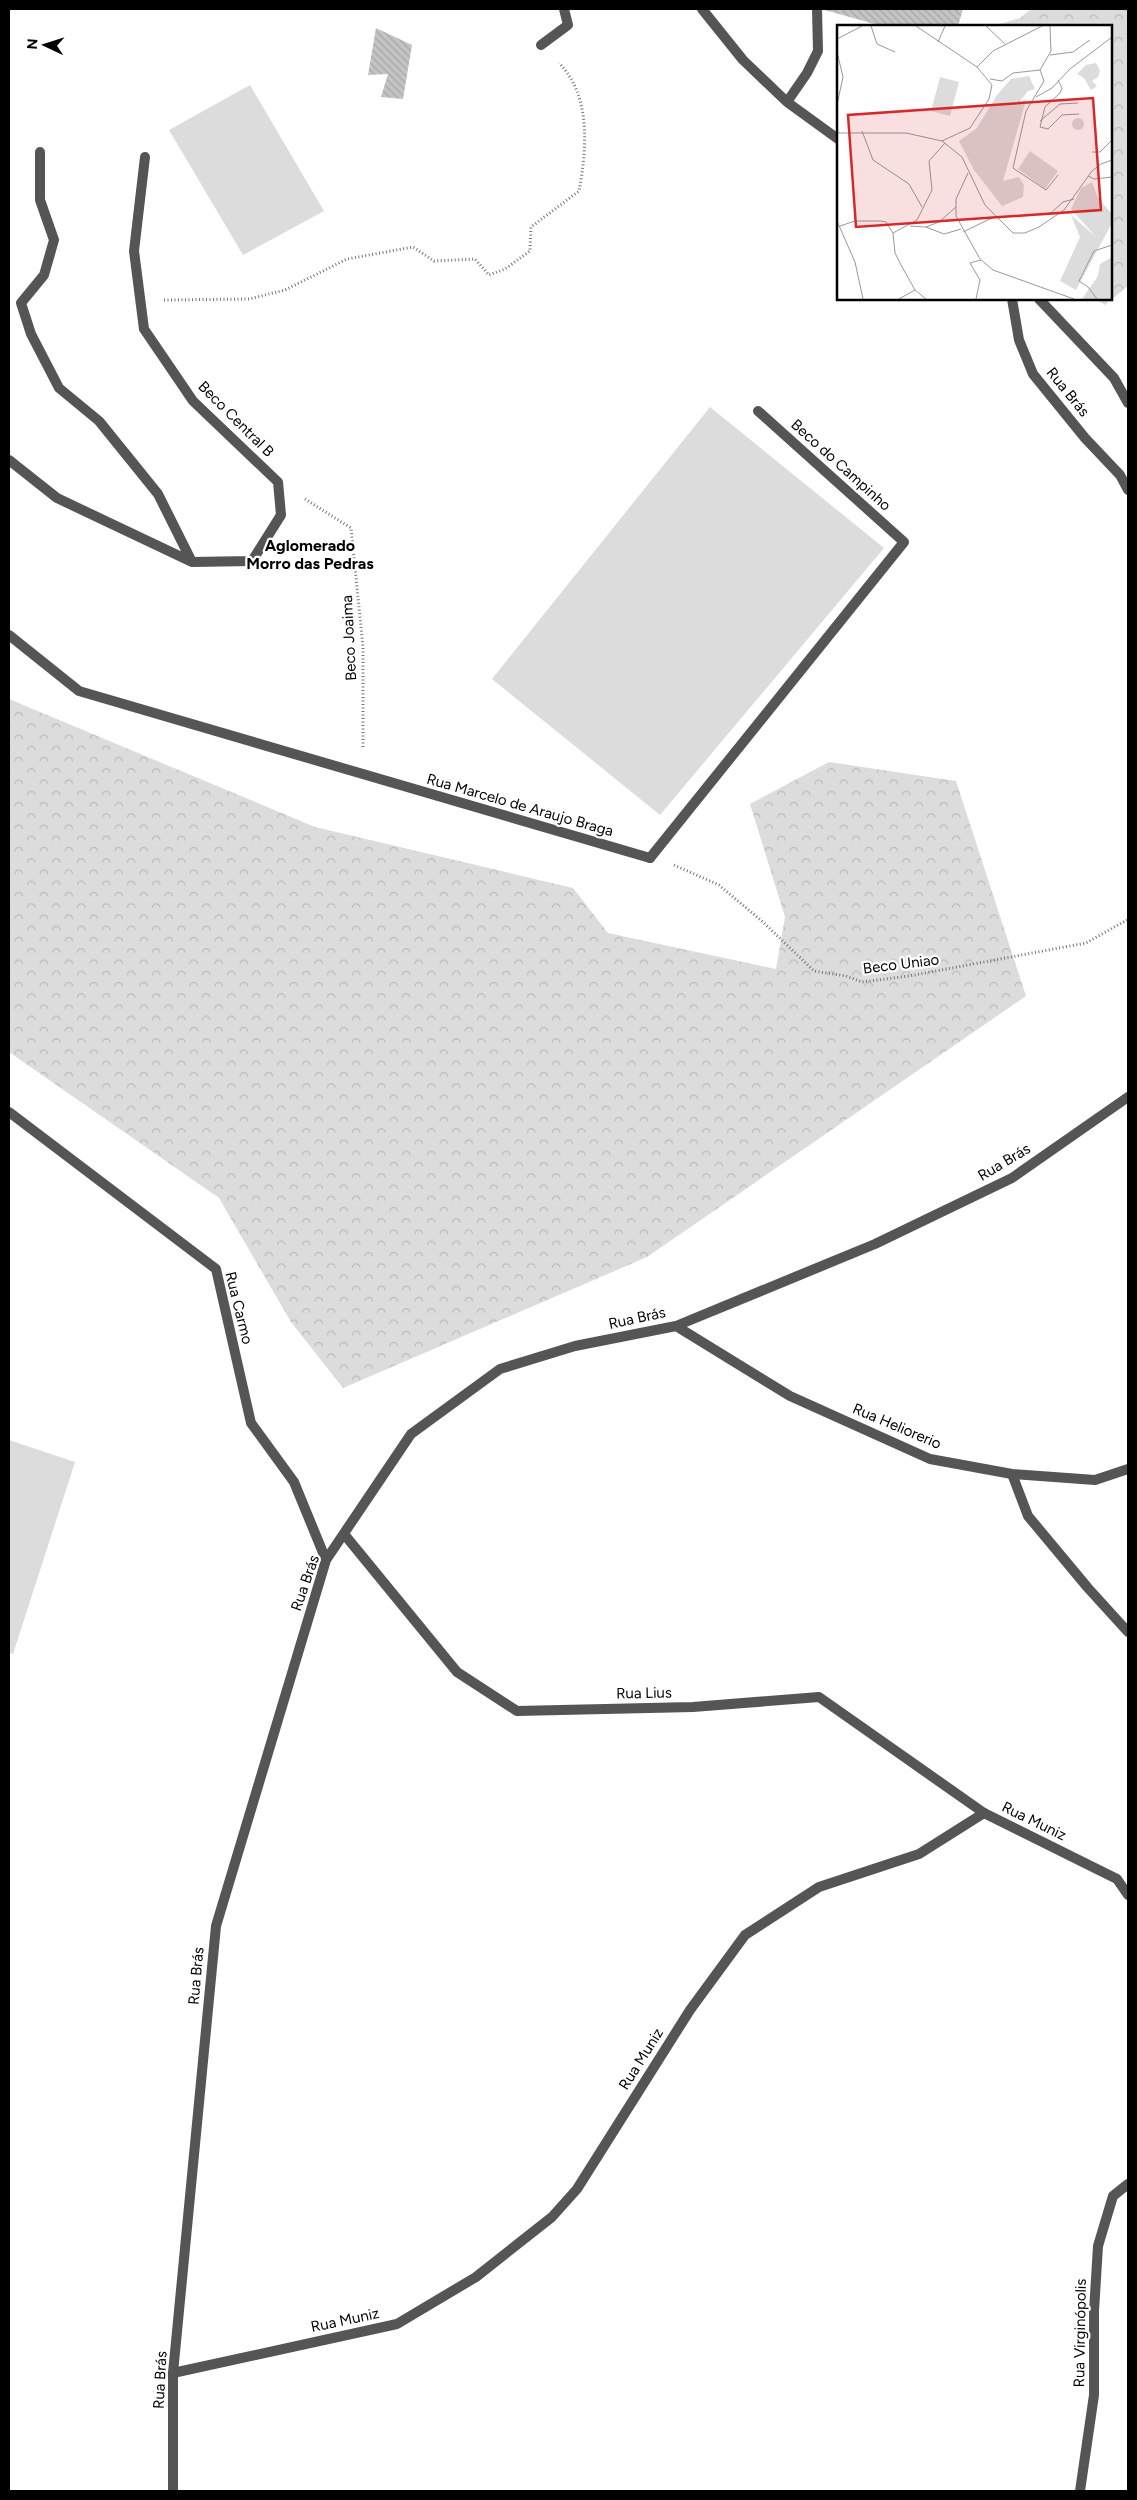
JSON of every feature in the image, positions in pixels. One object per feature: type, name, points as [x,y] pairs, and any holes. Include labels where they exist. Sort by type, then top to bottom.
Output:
[{"type":"street","points":[[541,45],[568,25],[564,9]]},
{"type":"street","points":[[702,9],[743,60],[787,102],[837,138]]},
{"type":"street","points":[[787,102],[807,73],[818,50],[817,9]]},
{"type":"street","points":[[40,152],[40,200],[54,240],[44,275],[21,303],[31,334],[59,388],[99,421],[158,494],[192,562]]},
{"type":"street","name":"Beco Central B","points":[[145,157],[134,251],[144,329],[193,401],[278,482]]},
{"type":"street","name":"Rua Brás","points":[[1012,300],[1019,340],[1033,374],[1085,438],[1120,474],[1128,490]]},
{"type":"street","points":[[1040,300],[1114,378],[1128,403]]},
{"type":"street","name":"Beco do Campinho","points":[[650,858],[904,542],[758,411]]},
{"type":"street","points":[[9,460],[57,498],[192,562],[252,561],[281,515],[278,482]]},
{"type":"street","name":"Rua Marcelo de Araujo Braga","points":[[9,635],[79,691],[650,858]]},
{"type":"street","name":"Rua Brás","points":[[173,2491],[173,2373],[216,1926],[326,1560],[411,1434],[500,1369],[575,1346],[676,1326],[875,1244],[1012,1178],[1128,1097]]},
{"type":"street","name":"Rua Carmo","points":[[9,1112],[216,1269],[251,1423],[294,1482],[326,1560]]},
{"type":"street","name":"Rua Heliorerio","points":[[676,1326],[790,1396],[930,1459],[1012,1474],[1095,1480],[1128,1469]]},
{"type":"street","points":[[1012,1474],[1028,1516],[1088,1588],[1128,1632]]},
{"type":"street","name":"Rua Lius","points":[[344,1534],[457,1672],[517,1711],[693,1707],[819,1697],[984,1813]]},
{"type":"street","name":"Rua Muniz","points":[[173,2373],[397,2324],[476,2277],[552,2218],[577,2189],[690,2010],[745,1934],[819,1887],[919,1854],[984,1813],[1117,1879],[1128,1895]]},
{"type":"street","name":"Rua Virginópolis","points":[[1080,2491],[1094,2395],[1094,2311],[1098,2246],[1113,2196],[1128,2184]]},
{"type":"path","points":[[140,300],[211,301],[249,299],[285,290],[347,259],[413,247],[434,261],[475,259],[489,275],[505,269],[530,252],[531,228],[580,191],[586,155],[582,107],[570,74],[541,45]]},
{"type":"path","name":"Beco Joaima","points":[[278,482],[351,528],[364,648],[363,774]]},
{"type":"path","name":"Beco Uniao","points":[[650,858],[680,867],[719,885],[764,923],[814,971],[846,976],[862,982],[909,976],[1086,943],[1127,920]]},
{"type":"green space","points":[[1031,9],[1128,9],[1128,286],[1112,299],[1112,25],[996,25],[1020,18]]},
{"type":"green space","points":[[250,85],[324,211],[243,255],[169,130]]},
{"type":"green space","points":[[1097,300],[1111,300],[1105,305]]},
{"type":"green space","points":[[710,407],[884,548],[660,815],[492,679]]},
{"type":"green space","points":[[9,699],[315,827],[573,888],[608,933],[776,969],[785,917],[750,804],[829,762],[956,781],[1026,996],[647,1257],[343,1388],[291,1322],[219,1198],[9,1052]]},
{"type":"green space","points":[[9,1440],[75,1462],[13,1654],[9,1653]]},
{"type":"building","points":[[821,9],[963,9],[958,25],[878,25]]},
{"type":"building","points":[[376,28],[412,45],[403,99],[381,97],[388,74],[368,75]]},
{"type":"district","name":"Aglomerado Morro das Pedras","points":[[310,554]]}]
